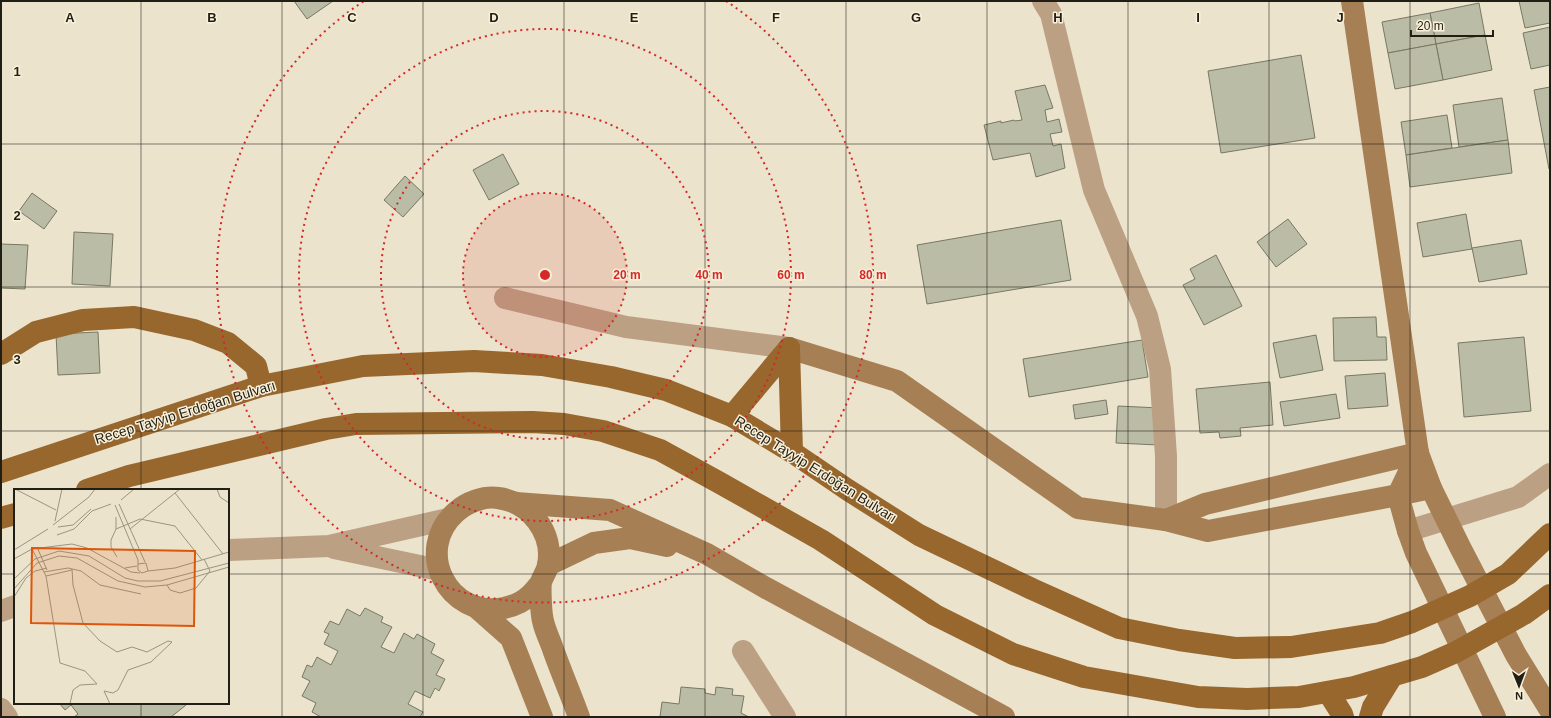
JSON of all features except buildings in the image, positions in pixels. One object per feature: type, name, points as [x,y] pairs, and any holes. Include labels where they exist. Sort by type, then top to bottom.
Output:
[{"type":"main road","points":[[1,354],[36,332],[83,320],[134,317],[194,330],[228,343],[256,366],[261,386]]},
{"type":"main road","points":[[732,416],[789,348]]},
{"type":"main road","points":[[789,348],[792,452]]},
{"type":"main road","name":"Recep Tayyip Erdoğan Bulvarı","points":[[1,472],[261,386],[364,366],[474,361],[542,365],[611,377],[666,390],[732,416],[792,452],[919,535],[1032,589],[1119,628],[1179,640],[1235,648],[1291,647],[1380,633],[1412,622],[1470,596],[1508,574],[1550,534]]},
{"type":"main road","points":[[90,489],[130,476],[326,428],[356,424],[533,422],[564,424],[603,431],[660,450],[821,540],[935,615],[1013,654],[1084,677],[1198,697],[1247,699],[1291,697],[1354,688],[1422,667],[1456,652],[1524,614],[1550,595]]},
{"type":"main road","points":[[1,518],[14,514]]},
{"type":"main road","points":[[1370,717],[1372,707],[1392,676]]},
{"type":"main road","points":[[1328,692],[1343,717]]},
{"type":"street","points":[[1043,1],[1051,14],[1094,190],[1147,316],[1160,369],[1166,456],[1166,520]]},
{"type":"street","points":[[1352,1],[1418,453],[1431,488],[1460,547],[1516,655],[1550,710]]},
{"type":"street","points":[[505,298],[626,327],[789,348],[897,381],[1078,508],[1166,520],[1208,531],[1431,488]]},
{"type":"street","points":[[1166,520],[1205,504],[1418,453]]},
{"type":"street","points":[[1418,453],[1398,495],[1408,531],[1416,552],[1495,717]]},
{"type":"street","points":[[1408,531],[1518,497],[1550,474]]},
{"type":"street","points":[[542,717],[511,638],[476,607],[460,599],[447,586],[439,570],[436,552],[440,534],[448,519],[462,507],[478,499],[497,498],[516,503],[610,510],[707,554],[766,588],[1004,717]]},
{"type":"street","points":[[516,503],[531,513],[543,528],[548,546],[544,574],[542,621],[579,717]]},
{"type":"street","points":[[229,550],[329,546],[448,519]]},
{"type":"street","points":[[476,607],[494,610],[512,606],[528,597],[544,574],[594,543],[630,538],[707,554]]},
{"type":"street","points":[[329,546],[439,570]]},
{"type":"street","points":[[1,611],[14,606]]},
{"type":"street","points":[[743,651],[785,717]]},
{"type":"street","points":[[1,709],[7,717]]},
{"type":"street","points":[[1540,717],[1550,714]]}]
